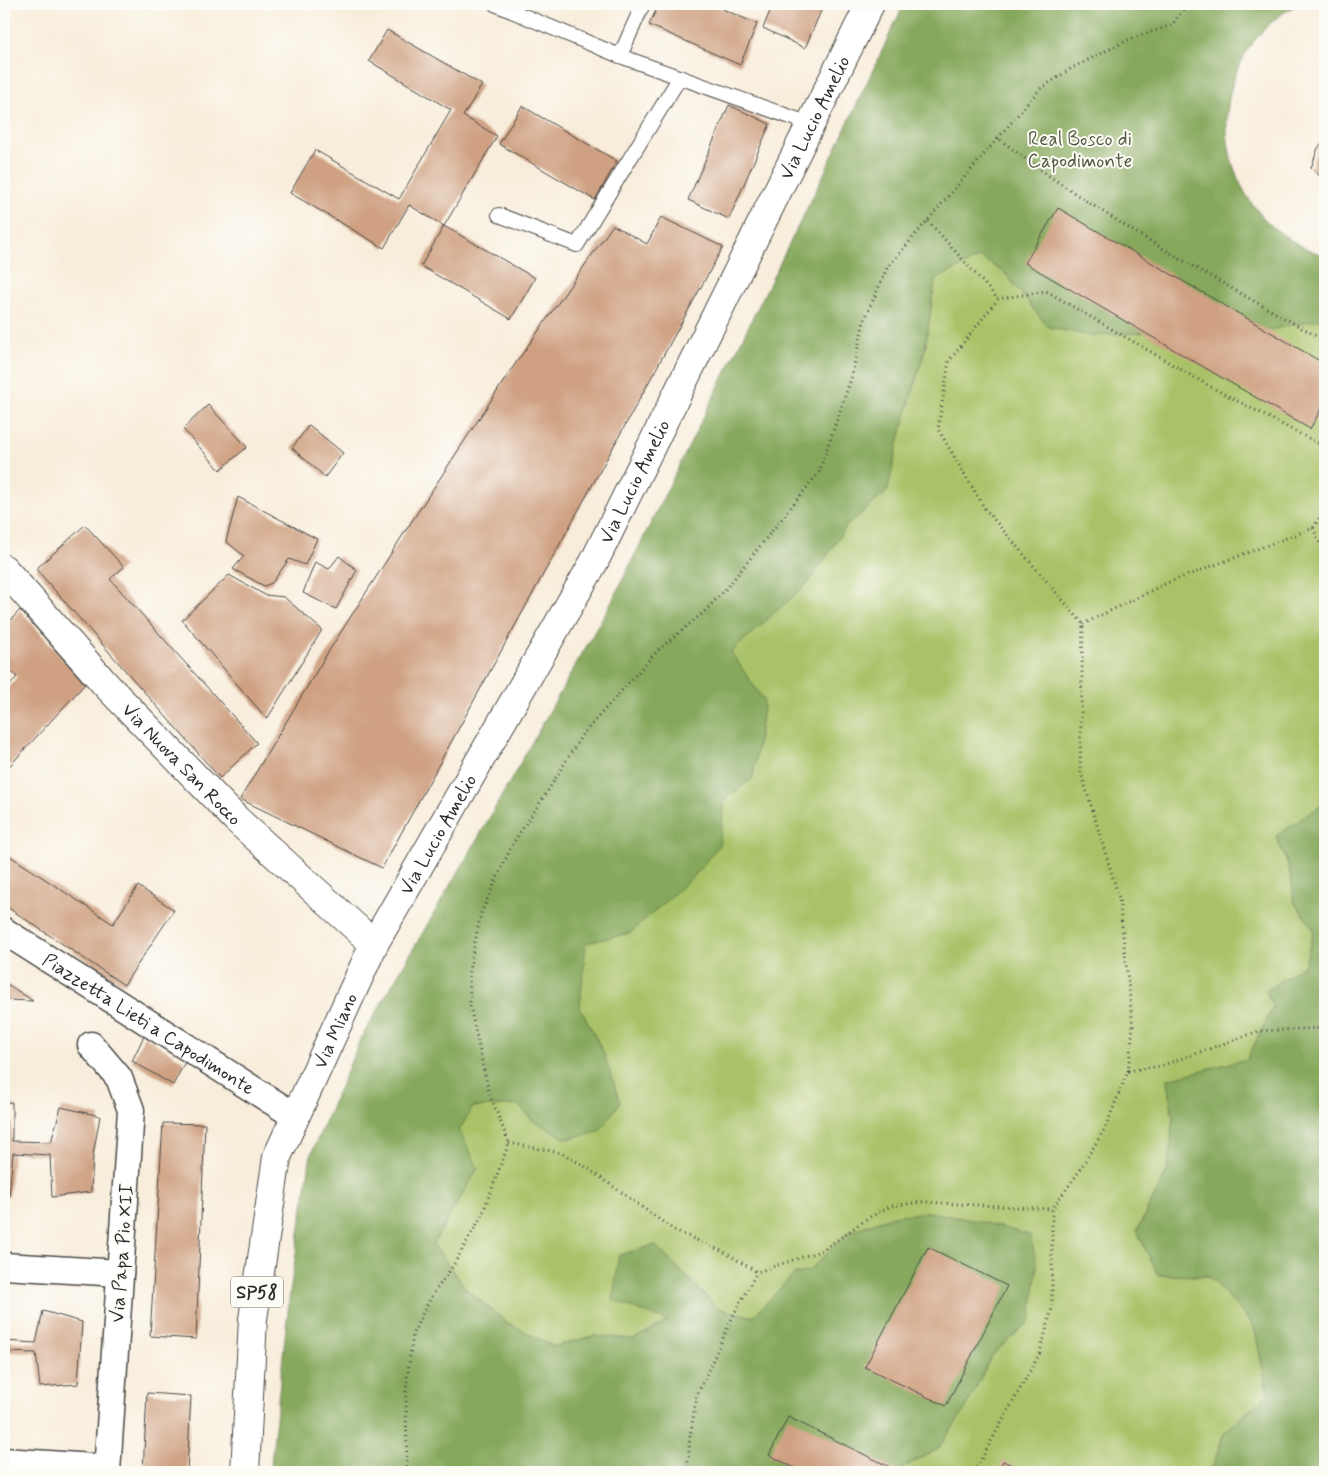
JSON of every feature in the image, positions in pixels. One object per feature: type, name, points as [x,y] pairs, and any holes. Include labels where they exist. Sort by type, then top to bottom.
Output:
[{"type":"main road","name":"Via Lucio Amelio","points":[[374,944],[594,562],[870,4]]},
{"type":"main road","name":"Via Nuova San Rocco","points":[[4,569],[107,686],[236,819],[374,944]]},
{"type":"main road","name":"Via Miano","points":[[295,1116],[374,944]]},
{"type":"main road","name":"SP58","points":[[245,1472],[253,1319],[277,1158],[295,1116]]},
{"type":"street","name":"Piazzetta Lieti a Capodimonte","points":[[4,931],[295,1116]]},
{"type":"street","name":"Via Papa Pio XII","points":[[91,1045],[119,1078],[131,1110],[107,1470]]},
{"type":"street","points":[[4,1266],[120,1273]]},
{"type":"street","points":[[4,1461],[107,1470]]},
{"type":"lane","points":[[495,4],[620,56],[810,124]]},
{"type":"lane","points":[[620,56],[643,4]]},
{"type":"lane","points":[[499,215],[577,245],[680,78]]},
{"type":"path","points":[[407,1472],[406,1388],[413,1333],[431,1297],[453,1266],[482,1215],[509,1142],[489,1093],[470,1006],[469,970],[482,913],[513,843],[582,735],[657,651],[703,613],[725,590],[819,472],[851,380],[864,321],[887,268],[1040,88],[1072,68],[1130,39],[1172,25],[1187,4]]},
{"type":"path","points":[[998,138],[1031,164],[1153,243],[1325,342]]},
{"type":"path","points":[[928,220],[998,299]]},
{"type":"path","points":[[974,1472],[1040,1353],[1052,1308],[1052,1209],[1078,1173],[1105,1128],[1128,1071],[1133,1027],[1119,898],[1080,769],[1083,624],[985,509],[938,429],[949,361],[998,299],[1046,291],[1213,388],[1325,447]]},
{"type":"path","points":[[1083,624],[1167,583],[1313,528],[1325,510]]},
{"type":"path","points":[[1313,528],[1325,554]]},
{"type":"path","points":[[1128,1071],[1161,1066],[1258,1031],[1325,1028]]},
{"type":"path","points":[[509,1142],[561,1153],[583,1165],[674,1230],[724,1252],[757,1272]]},
{"type":"path","points":[[687,1472],[690,1436],[697,1395],[733,1316],[757,1272],[823,1250],[868,1218],[892,1206],[922,1202],[1052,1209]]},
{"type":"green space","name":"Real Bosco di Capodimonte","points":[[904,4],[1299,4],[1271,23],[1249,48],[1235,76],[1228,108],[1228,140],[1235,171],[1250,200],[1272,226],[1284,235],[1297,244],[1325,255],[1325,318],[1232,338],[1179,330],[1089,336],[1048,327],[1005,273],[980,257],[935,280],[925,349],[898,443],[887,492],[848,524],[810,581],[731,652],[764,701],[753,778],[725,799],[719,845],[696,874],[630,933],[586,943],[580,1007],[604,1054],[620,1102],[600,1131],[567,1139],[532,1120],[519,1105],[473,1107],[459,1130],[478,1168],[433,1244],[466,1289],[506,1322],[554,1347],[593,1336],[634,1339],[668,1321],[613,1300],[619,1255],[655,1245],[717,1308],[753,1317],[793,1275],[809,1271],[847,1233],[893,1216],[927,1212],[978,1221],[1030,1235],[1037,1265],[1031,1320],[992,1355],[965,1409],[938,1449],[902,1468],[899,1472],[270,1472],[290,1292],[311,1154],[361,1038],[474,845],[613,599],[820,182]]},
{"type":"green space","points":[[980,257],[1005,273],[1048,327],[1325,318],[1325,803],[1276,837],[1289,867],[1295,903],[1314,930],[1305,964],[1266,991],[1273,1007],[1247,1059],[1168,1079],[1173,1118],[1168,1169],[1137,1230],[1158,1275],[1210,1276],[1254,1326],[1268,1394],[1224,1433],[1211,1472],[899,1472],[902,1468],[938,1449],[965,1409],[992,1355],[1031,1320],[978,1221],[927,1212],[893,1216],[847,1233],[809,1271],[793,1275],[754,1317],[717,1308],[687,1276],[669,1321],[634,1339],[593,1336],[554,1347],[506,1322],[466,1289],[433,1244],[478,1168],[459,1130],[473,1107],[519,1105],[532,1120],[604,1054],[580,1007],[582,976],[519,843],[848,524],[887,492],[898,443],[925,349],[935,280]]},
{"type":"green space","points":[[1325,803],[1325,1472],[1211,1472],[1224,1433],[1268,1394],[1254,1326],[1210,1276],[1158,1275],[1137,1231],[1168,1169],[1173,1118],[1168,1079],[1247,1059],[1273,1007],[1266,991],[1305,964],[1314,930],[1295,903],[1289,867],[1276,836]]},
{"type":"building","points":[[659,4],[711,4],[757,24],[740,65],[649,25]]},
{"type":"building","points":[[773,4],[824,4],[805,48],[763,28]]},
{"type":"building","points":[[387,30],[482,85],[463,116],[497,136],[444,226],[409,205],[384,248],[290,193],[315,150],[399,199],[451,110],[369,61]]},
{"type":"building","points":[[729,105],[770,124],[729,219],[688,200]]},
{"type":"building","points":[[522,106],[617,161],[595,200],[499,144]]},
{"type":"building","points":[[1325,140],[1325,176],[1321,177],[1311,168],[1318,148]]},
{"type":"building","points":[[1058,208],[1325,364],[1325,402],[1310,429],[1025,263]]},
{"type":"building","points":[[661,217],[723,247],[382,868],[240,799],[325,657],[406,530],[511,370],[613,225],[647,244]]},
{"type":"building","points":[[444,226],[535,278],[511,319],[421,266]]},
{"type":"building","points":[[208,405],[247,447],[220,470],[183,429]]},
{"type":"building","points":[[309,425],[343,453],[325,477],[292,448]]},
{"type":"building","points":[[238,497],[317,539],[305,565],[289,559],[272,583],[264,586],[233,569],[244,556],[226,541]]},
{"type":"building","points":[[85,525],[124,567],[110,579],[257,743],[220,778],[36,569]]},
{"type":"building","points":[[339,556],[357,570],[336,609],[303,593],[315,562],[329,569]]},
{"type":"building","points":[[229,575],[265,595],[284,597],[322,630],[267,719],[182,620]]},
{"type":"building","points":[[20,610],[85,684],[4,772],[4,692],[17,677],[4,665],[4,628]]},
{"type":"building","points":[[4,852],[113,924],[138,886],[174,910],[124,985],[4,905]]},
{"type":"building","points":[[4,982],[33,1001],[4,1000]]},
{"type":"building","points":[[144,1036],[185,1062],[173,1085],[132,1061]]},
{"type":"building","points":[[12,1102],[12,1141],[51,1142],[61,1107],[100,1116],[93,1155],[91,1192],[52,1197],[50,1155],[13,1153],[9,1197],[4,1196],[4,1103]]},
{"type":"building","points":[[163,1123],[205,1124],[196,1339],[150,1336]]},
{"type":"building","points":[[928,1247],[1007,1286],[946,1406],[865,1367]]},
{"type":"building","points":[[43,1311],[82,1322],[78,1384],[40,1387],[36,1353],[4,1352],[4,1341],[36,1343]]},
{"type":"building","points":[[147,1393],[191,1396],[187,1472],[143,1472]]},
{"type":"building","points":[[788,1417],[900,1472],[803,1472],[769,1455]]},
{"type":"building","points":[[1003,1461],[1027,1472],[998,1472]]}]
